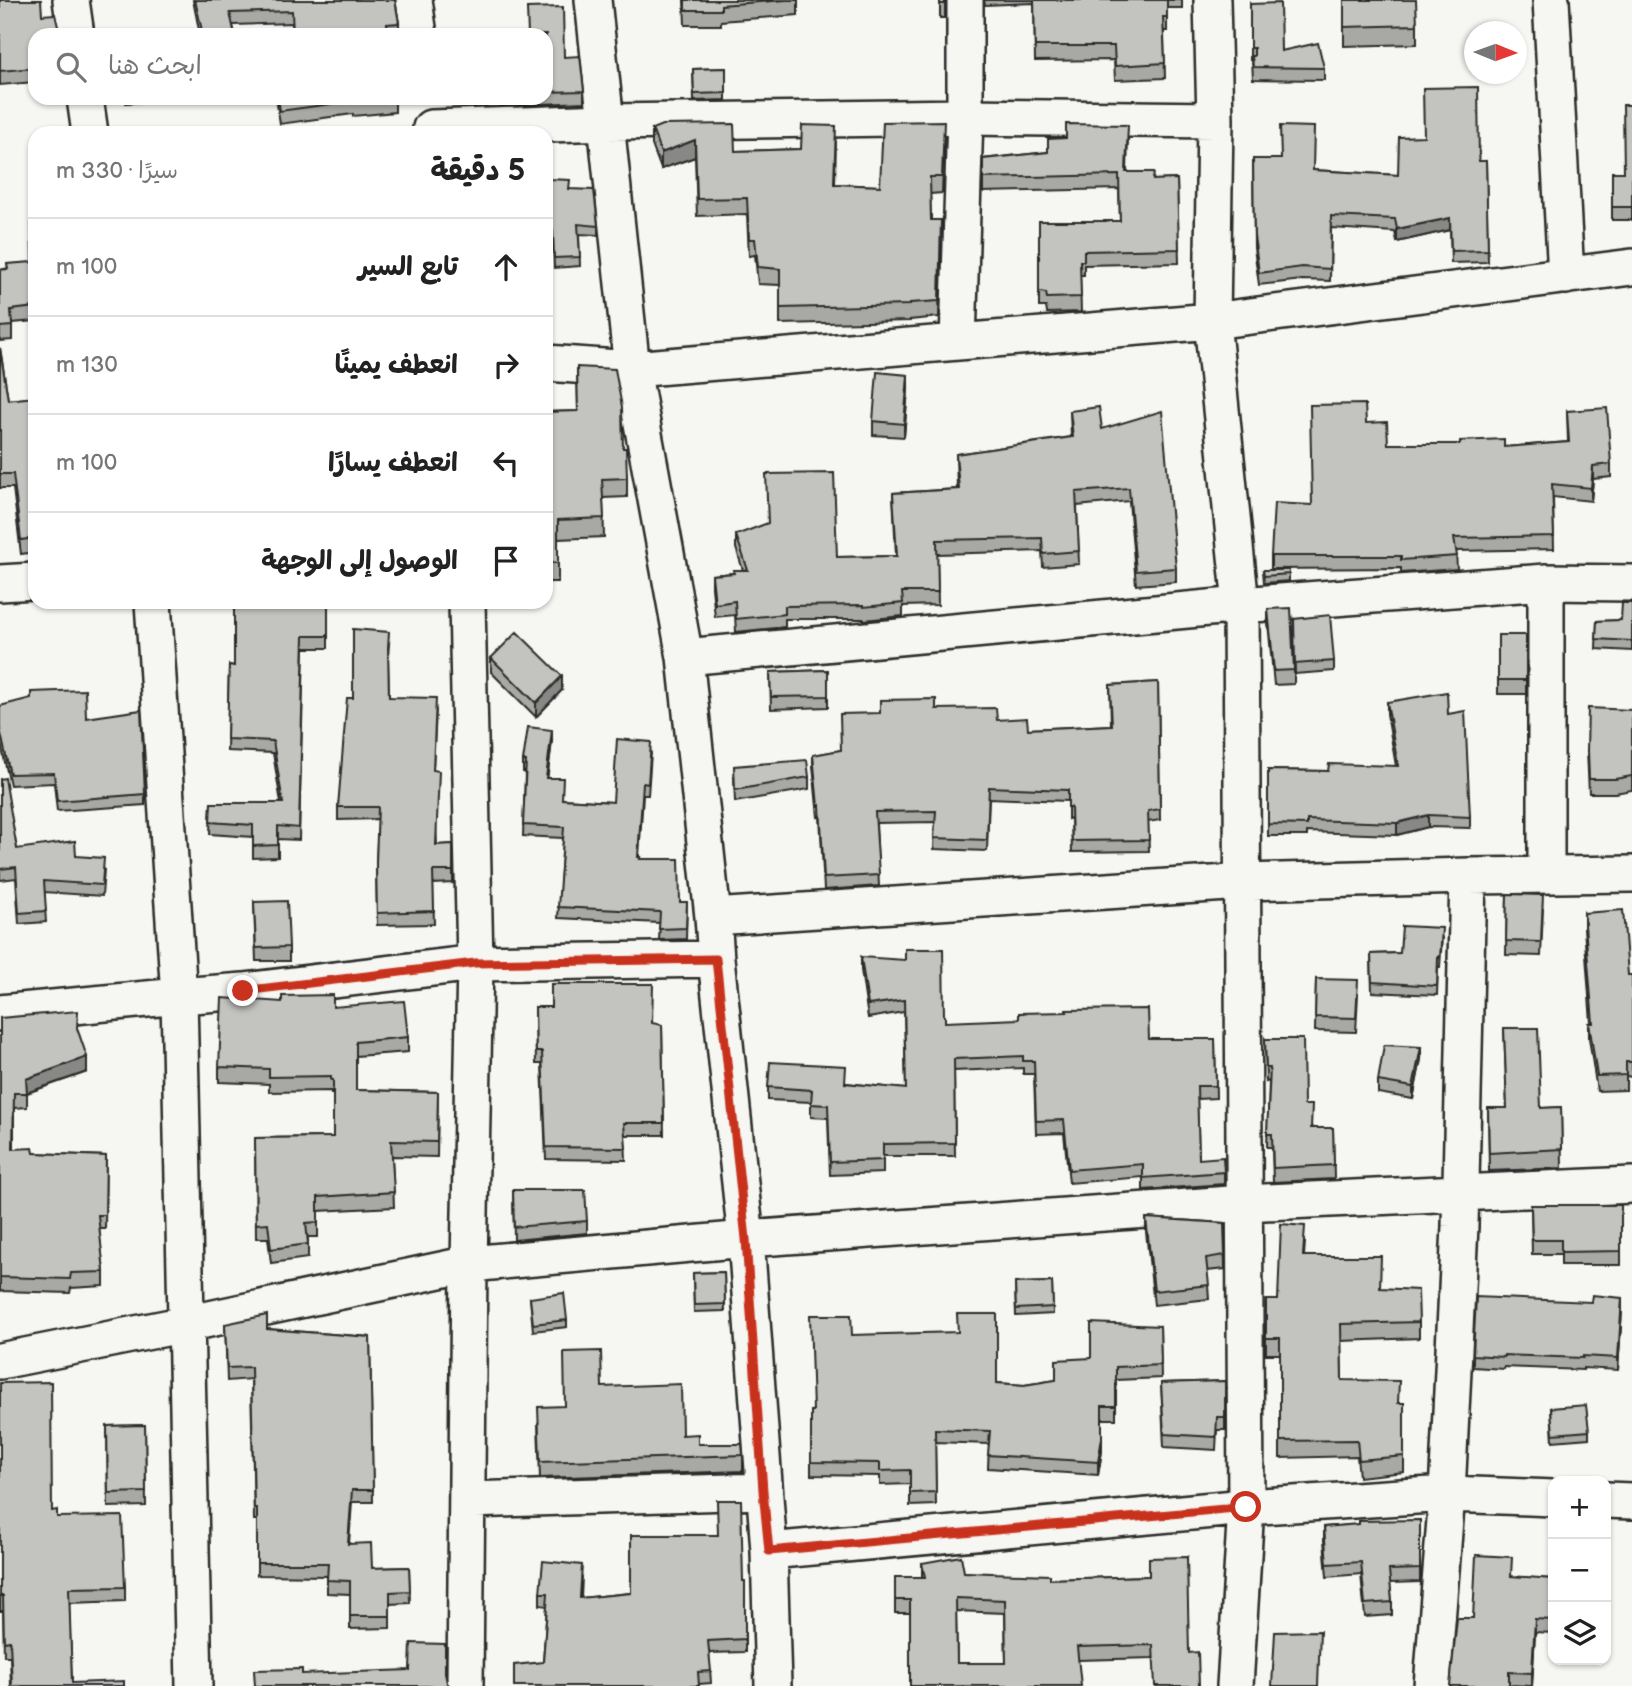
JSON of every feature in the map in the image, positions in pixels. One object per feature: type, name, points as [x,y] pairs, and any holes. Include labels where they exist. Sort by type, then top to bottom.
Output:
[{"type":"street","points":[[71,0],[75,28]]},
{"type":"street","points":[[414,0],[418,28]]},
{"type":"street","points":[[593,0],[632,369],[685,657],[713,917],[746,1239],[769,1551],[773,1686]]},
{"type":"street","points":[[958,342],[965,117],[965,0]]},
{"type":"street","points":[[1212,0],[1215,120],[1212,321],[1241,605],[1246,1507],[1235,1686]]},
{"type":"street","points":[[1551,0],[1566,276]]},
{"type":"street","points":[[86,105],[89,126]]},
{"type":"street","points":[[429,120],[607,122],[965,117],[1215,120]]},
{"type":"street","points":[[553,363],[632,369],[1212,321],[1632,267]]},
{"type":"street","points":[[0,583],[28,581]]},
{"type":"street","points":[[685,657],[1241,605],[1546,582],[1632,583]]},
{"type":"street","points":[[1546,582],[1546,875]]},
{"type":"street","points":[[153,609],[179,996],[194,1686]]},
{"type":"street","points":[[465,1686],[475,963],[467,609]]},
{"type":"street","points":[[713,917],[1242,882],[1632,874]]},
{"type":"street","points":[[1432,1686],[1447,1494],[1460,1192],[1468,876]]},
{"type":"street","points":[[0,1013],[243,991],[475,963],[716,959]]},
{"type":"street","points":[[0,1361],[469,1264],[746,1239],[1244,1203],[1632,1185]]},
{"type":"street","points":[[467,1500],[763,1491]]},
{"type":"street","points":[[769,1551],[1246,1507],[1447,1494],[1548,1498]]},
{"type":"street","points":[[1611,1500],[1632,1501]]},
{"type":"building","points":[[0,0],[41,0],[42,15],[55,14],[58,28],[28,28],[28,69],[0,71]]},
{"type":"building","points":[[195,0],[395,0],[399,23],[387,24],[387,28],[293,28],[292,11],[230,13],[233,28],[201,28]]},
{"type":"building","points":[[685,0],[786,0],[721,5],[721,10],[685,10]]},
{"type":"building","points":[[1034,0],[1167,0],[1167,17],[1163,17],[1165,63],[1115,66],[1114,46],[1035,46]]},
{"type":"building","points":[[1344,0],[1416,0],[1417,25],[1344,27]]},
{"type":"building","points":[[1280,3],[1281,51],[1318,43],[1324,68],[1253,67],[1250,4]]},
{"type":"building","points":[[563,7],[564,57],[580,56],[584,91],[553,92],[553,28],[528,28],[527,8]]},
{"type":"building","points":[[726,68],[726,93],[694,94],[693,69]]},
{"type":"building","points":[[1478,87],[1479,161],[1486,161],[1488,250],[1451,251],[1450,218],[1397,229],[1395,219],[1331,216],[1330,269],[1302,267],[1259,273],[1254,236],[1253,159],[1281,159],[1280,126],[1314,127],[1313,170],[1398,175],[1399,137],[1424,136],[1423,88]]},
{"type":"building","points":[[279,105],[324,105],[280,111]]},
{"type":"building","points":[[1623,105],[1632,105],[1632,207],[1612,207],[1612,172],[1624,172]]},
{"type":"building","points":[[944,121],[942,177],[930,177],[931,220],[941,220],[939,301],[910,305],[780,308],[780,269],[758,267],[755,239],[749,239],[747,198],[697,199],[695,140],[661,153],[652,129],[662,125],[734,124],[735,151],[801,149],[802,125],[836,126],[834,184],[880,186],[883,122]]},
{"type":"building","points":[[1066,124],[1128,125],[1126,172],[1154,172],[1153,180],[1177,179],[1179,249],[1084,251],[1084,261],[1080,261],[1081,297],[1047,298],[1046,293],[1039,292],[1039,221],[1120,221],[1119,175],[983,178],[983,159],[1048,152],[1048,139],[1066,138]]},
{"type":"building","points":[[553,179],[570,180],[569,189],[594,190],[598,226],[578,224],[580,257],[554,258]]},
{"type":"building","points":[[28,262],[28,308],[11,310],[12,326],[0,327],[0,270],[8,269],[7,264]]},
{"type":"building","points":[[0,348],[8,400],[28,398],[28,539],[21,540],[13,474],[0,474]]},
{"type":"building","points":[[577,367],[615,369],[622,407],[627,478],[602,479],[604,518],[558,520],[558,563],[553,563],[553,412],[578,411]]},
{"type":"building","points":[[877,372],[908,375],[904,424],[873,421]]},
{"type":"building","points":[[1365,404],[1366,423],[1387,422],[1388,444],[1460,444],[1460,441],[1504,439],[1504,447],[1569,442],[1567,411],[1607,408],[1611,464],[1593,466],[1591,488],[1552,484],[1554,536],[1454,538],[1457,556],[1401,560],[1401,556],[1271,556],[1274,503],[1312,505],[1310,405]]},
{"type":"building","points":[[1099,407],[1102,429],[1162,411],[1176,568],[1136,571],[1129,488],[1076,492],[1079,551],[1043,554],[1042,538],[937,540],[938,592],[902,592],[903,603],[864,607],[785,606],[785,614],[736,619],[735,601],[715,604],[712,575],[748,570],[736,535],[768,523],[766,474],[834,473],[837,557],[897,556],[893,493],[959,489],[956,454],[1073,437],[1070,411]]},
{"type":"building","points":[[1263,570],[1289,570],[1289,574],[1264,576]]},
{"type":"building","points":[[1622,603],[1632,603],[1632,641],[1596,639],[1597,621],[1621,620]]},
{"type":"building","points":[[1291,608],[1294,670],[1274,671],[1268,609]]},
{"type":"building","points":[[234,609],[328,609],[328,636],[304,636],[299,828],[278,826],[278,845],[253,846],[253,825],[210,822],[211,803],[283,803],[273,741],[227,739],[229,665],[234,666]]},
{"type":"building","points":[[1330,615],[1334,661],[1295,664],[1294,619]]},
{"type":"building","points":[[353,629],[389,632],[389,697],[436,698],[433,770],[439,771],[436,845],[453,844],[453,871],[433,871],[434,911],[377,913],[378,807],[338,807],[347,698],[353,698]]},
{"type":"building","points":[[517,632],[562,676],[536,703],[491,658]]},
{"type":"building","points":[[1498,635],[1526,635],[1526,680],[1498,680]]},
{"type":"building","points":[[828,670],[828,696],[771,697],[770,672]]},
{"type":"building","points":[[1158,682],[1160,809],[1148,811],[1149,840],[1072,841],[1068,790],[989,787],[987,840],[934,838],[936,811],[875,812],[879,875],[824,878],[820,805],[818,806],[813,755],[841,750],[840,714],[880,713],[880,700],[936,699],[936,709],[996,708],[997,720],[1027,718],[1028,729],[1112,725],[1110,685]]},
{"type":"building","points":[[85,690],[86,718],[141,710],[145,794],[57,801],[54,773],[10,774],[0,729],[0,706],[31,698],[31,692]]},
{"type":"building","points":[[1447,692],[1448,714],[1465,711],[1470,817],[1428,815],[1397,823],[1307,820],[1307,825],[1268,824],[1268,770],[1328,771],[1329,764],[1398,766],[1387,702]]},
{"type":"building","points":[[1588,708],[1632,710],[1632,776],[1589,779]]},
{"type":"building","points":[[528,727],[552,730],[546,778],[563,778],[562,799],[613,802],[617,739],[651,742],[648,784],[643,783],[638,857],[679,859],[680,902],[687,902],[686,928],[659,929],[660,912],[558,907],[564,827],[523,825],[526,761],[523,761]]},
{"type":"building","points":[[807,760],[809,777],[735,790],[734,766]]},
{"type":"building","points":[[5,778],[17,849],[75,841],[76,856],[104,858],[102,885],[44,881],[46,911],[19,913],[16,867],[0,869],[0,779]]},
{"type":"building","points":[[1507,894],[1543,895],[1541,942],[1506,941]]},
{"type":"building","points":[[287,901],[289,947],[256,948],[254,902]]},
{"type":"building","points":[[1623,910],[1628,975],[1632,975],[1632,1062],[1626,1062],[1626,1075],[1597,1076],[1589,1023],[1593,1023],[1584,913]]},
{"type":"building","points":[[1402,926],[1442,928],[1437,986],[1372,982],[1371,954],[1400,953]]},
{"type":"building","points":[[905,949],[943,949],[945,1022],[1019,1019],[1019,1013],[1148,1009],[1149,1039],[1215,1039],[1216,1086],[1197,1086],[1199,1159],[1223,1157],[1224,1172],[1143,1178],[1143,1164],[1069,1170],[1064,1120],[1036,1121],[1034,1061],[1023,1061],[1023,1056],[954,1059],[955,1143],[883,1144],[883,1160],[830,1162],[828,1105],[811,1104],[812,1090],[768,1087],[770,1062],[846,1066],[845,1083],[906,1089],[904,1000],[868,1005],[861,957],[905,960]]},
{"type":"building","points":[[1316,979],[1358,980],[1356,1018],[1315,1017]]},
{"type":"building","points":[[551,984],[653,984],[652,1023],[662,1025],[664,1123],[624,1123],[626,1148],[546,1147],[542,1052],[536,1052],[535,1007],[551,1007]]},
{"type":"building","points":[[333,995],[333,1007],[404,1001],[408,1037],[356,1042],[356,1090],[438,1092],[437,1142],[391,1141],[394,1192],[318,1197],[318,1222],[306,1223],[308,1244],[271,1249],[268,1223],[256,1224],[255,1138],[333,1137],[333,1080],[331,1076],[269,1077],[269,1069],[219,1067],[222,998],[282,1002],[282,996]]},
{"type":"building","points":[[78,1011],[77,1028],[87,1057],[26,1079],[27,1093],[14,1093],[13,1149],[33,1148],[34,1153],[106,1156],[105,1215],[98,1215],[104,1272],[71,1273],[70,1279],[0,1277],[0,1018]]},
{"type":"building","points":[[1504,1028],[1538,1028],[1541,1108],[1561,1107],[1562,1149],[1489,1153],[1488,1108],[1507,1108]]},
{"type":"building","points":[[1265,1039],[1303,1039],[1304,1105],[1312,1105],[1311,1128],[1333,1128],[1334,1165],[1273,1168],[1272,1134],[1267,1134],[1270,1068],[1266,1068]]},
{"type":"building","points":[[1384,1045],[1421,1047],[1413,1087],[1378,1081]]},
{"type":"building","points":[[513,1190],[585,1190],[587,1221],[514,1227]]},
{"type":"building","points":[[1531,1205],[1621,1205],[1621,1251],[1561,1252],[1561,1240],[1532,1240]]},
{"type":"building","points":[[1146,1218],[1224,1223],[1225,1255],[1206,1258],[1209,1285],[1154,1291]]},
{"type":"building","points":[[1281,1224],[1305,1226],[1303,1256],[1381,1256],[1380,1288],[1418,1290],[1419,1322],[1341,1324],[1342,1380],[1399,1381],[1398,1403],[1404,1403],[1404,1456],[1359,1460],[1357,1440],[1280,1441],[1280,1338],[1266,1338],[1266,1300],[1278,1300]]},
{"type":"building","points":[[724,1272],[725,1304],[694,1305],[693,1273]]},
{"type":"building","points":[[1052,1282],[1053,1307],[1016,1309],[1015,1283]]},
{"type":"building","points":[[564,1293],[567,1320],[533,1324],[530,1298]]},
{"type":"building","points":[[1592,1295],[1622,1298],[1618,1358],[1473,1355],[1476,1297],[1591,1302]]},
{"type":"building","points":[[957,1314],[997,1314],[997,1383],[1024,1385],[1056,1380],[1056,1360],[1091,1358],[1091,1323],[1160,1326],[1161,1365],[1116,1367],[1116,1406],[1102,1406],[1102,1438],[1098,1462],[988,1455],[990,1431],[935,1429],[936,1492],[910,1493],[910,1470],[880,1471],[880,1463],[811,1462],[813,1411],[810,1315],[851,1315],[852,1335],[958,1332]]},
{"type":"building","points":[[267,1315],[267,1329],[370,1337],[373,1490],[352,1490],[348,1544],[371,1543],[372,1568],[409,1567],[410,1591],[390,1592],[390,1616],[350,1616],[350,1581],[327,1580],[328,1563],[257,1563],[251,1367],[227,1368],[225,1324]]},
{"type":"building","points":[[601,1351],[602,1387],[681,1384],[682,1435],[698,1434],[698,1444],[742,1444],[743,1455],[540,1462],[538,1407],[565,1406],[564,1352]]},
{"type":"building","points":[[1225,1381],[1225,1417],[1217,1417],[1216,1437],[1164,1434],[1161,1383]]},
{"type":"building","points":[[51,1382],[52,1511],[57,1510],[57,1517],[122,1516],[125,1587],[69,1588],[72,1683],[124,1681],[124,1686],[12,1686],[10,1641],[4,1642],[3,1596],[0,1596],[0,1383]]},
{"type":"building","points":[[1586,1405],[1589,1431],[1553,1434],[1551,1408]]},
{"type":"building","points":[[145,1425],[146,1492],[108,1493],[107,1426]]},
{"type":"building","points":[[717,1500],[741,1500],[745,1639],[708,1641],[711,1671],[698,1672],[699,1686],[514,1686],[514,1665],[543,1662],[548,1593],[540,1593],[543,1561],[582,1565],[580,1598],[631,1593],[631,1535],[718,1535]]},
{"type":"building","points":[[1420,1520],[1420,1569],[1389,1570],[1392,1602],[1365,1604],[1361,1562],[1327,1564],[1324,1527],[1359,1524],[1359,1521]]},
{"type":"building","points":[[1476,1555],[1512,1557],[1511,1576],[1548,1579],[1548,1620],[1535,1619],[1532,1673],[1509,1672],[1509,1686],[1450,1686],[1457,1618],[1473,1618]]},
{"type":"building","points":[[961,1556],[964,1572],[1050,1575],[1050,1579],[1149,1576],[1149,1558],[1187,1557],[1189,1653],[1198,1652],[1199,1686],[1155,1686],[1153,1645],[1077,1647],[1081,1686],[910,1686],[910,1600],[895,1600],[895,1577],[925,1577],[922,1563]],"holes":[[[956,1598],[1005,1600],[1006,1663],[957,1663]]]},
{"type":"building","points":[[1320,1631],[1318,1686],[1272,1686],[1275,1632]]},
{"type":"building","points":[[411,1643],[445,1644],[445,1673],[450,1686],[255,1686],[254,1670],[302,1669],[302,1674],[410,1670]]},
{"type":"route","points":[[243,991],[475,963],[716,959],[746,1239],[769,1551],[1246,1507]]}]
